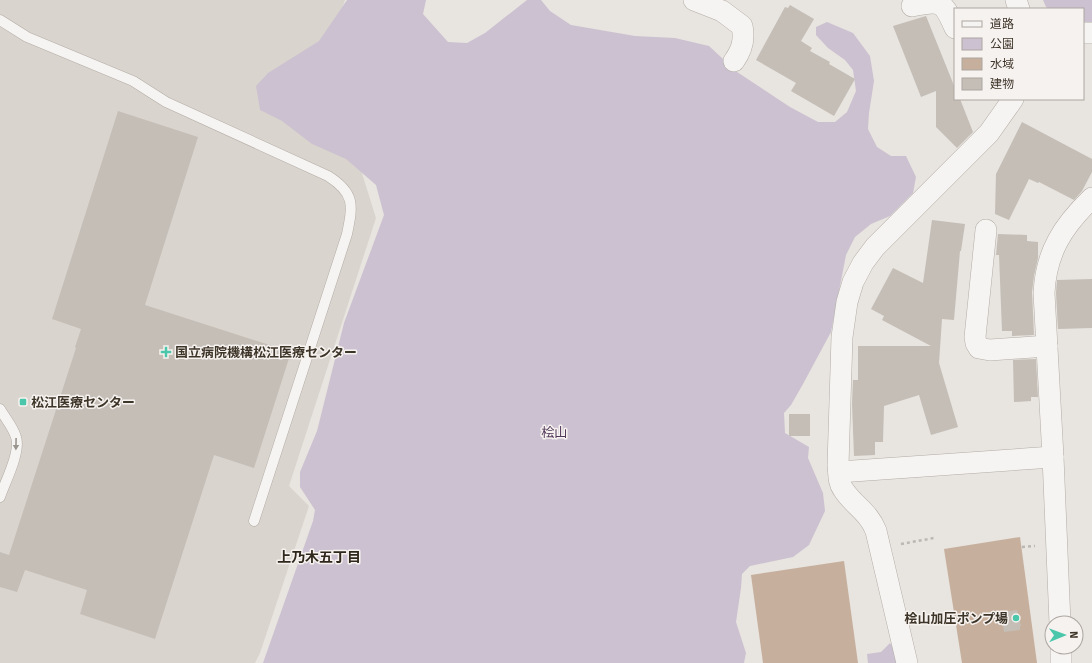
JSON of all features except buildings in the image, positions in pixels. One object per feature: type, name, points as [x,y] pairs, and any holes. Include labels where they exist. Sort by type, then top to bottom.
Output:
[{"type":"street","points":[[694,0],[722,11],[742,26],[744,34],[742,46],[734,62]]},
{"type":"street","points":[[912,6],[928,1],[939,2],[947,10],[954,26]]},
{"type":"street","points":[[907,663],[881,548],[873,523],[866,513],[842,488],[839,480],[842,337],[847,302],[853,282],[875,247],[989,133],[1012,100]]},
{"type":"street","points":[[1060,615],[1044,293],[1045,276],[1049,258],[1056,241],[1079,210],[1092,198]]},
{"type":"street","points":[[986,230],[975,337],[976,343],[979,348],[990,350],[1047,346]]},
{"type":"street","points":[[839,472],[1053,457]]},
{"type":"lane","points":[[0,20],[27,37],[133,81],[166,102],[328,176],[340,184],[346,191],[350,200],[351,211],[347,234],[254,521]]},
{"type":"lane","points":[[0,410],[14,432],[17,444],[0,497]]},
{"type":"path","points":[[881,548],[934,538]]},
{"type":"shaded area","name":"国立病院機構松江医療センター","points":[[0,0],[345,0],[325,55],[376,218],[289,486],[309,506],[260,653],[255,663],[0,663]]},
{"type":"green space","name":"桧山","points":[[347,0],[426,0],[423,14],[448,42],[467,43],[485,33],[527,0],[541,0],[550,11],[571,25],[635,36],[675,38],[709,46],[737,72],[790,107],[818,122],[835,122],[847,112],[856,91],[853,70],[845,60],[828,48],[816,35],[816,27],[827,22],[853,33],[870,56],[874,81],[868,129],[877,147],[891,156],[906,156],[916,177],[913,193],[890,216],[871,224],[855,237],[846,255],[831,332],[791,405],[784,413],[785,433],[809,447],[808,458],[823,493],[825,511],[809,545],[793,557],[750,566],[742,574],[736,622],[746,653],[744,663],[263,663],[313,521],[315,510],[300,487],[300,472],[317,431],[344,323],[384,215],[376,185],[346,159],[312,144],[282,121],[260,110],[256,86],[268,73],[319,41]]},
{"type":"green space","points":[[1043,0],[1092,0],[1092,25],[1084,23],[1084,8],[1046,7]]},
{"type":"green space","points":[[890,643],[899,656],[900,663],[868,663],[867,654],[881,652]]},
{"type":"water","name":"桧山加圧ポンプ場","points":[[1020,537],[1037,663],[962,663],[944,549]]},
{"type":"water","points":[[844,561],[858,663],[763,663],[751,575]]},
{"type":"place","name":"国立病院機構松江医療センター","points":[[166,352]]},
{"type":"place","name":"松江医療センター","points":[[23,402]]},
{"type":"place","name":"桧山加圧ポンプ場","points":[[1016,618]]},
{"type":"district","name":"上乃木五丁目","points":[[319,557]]}]
